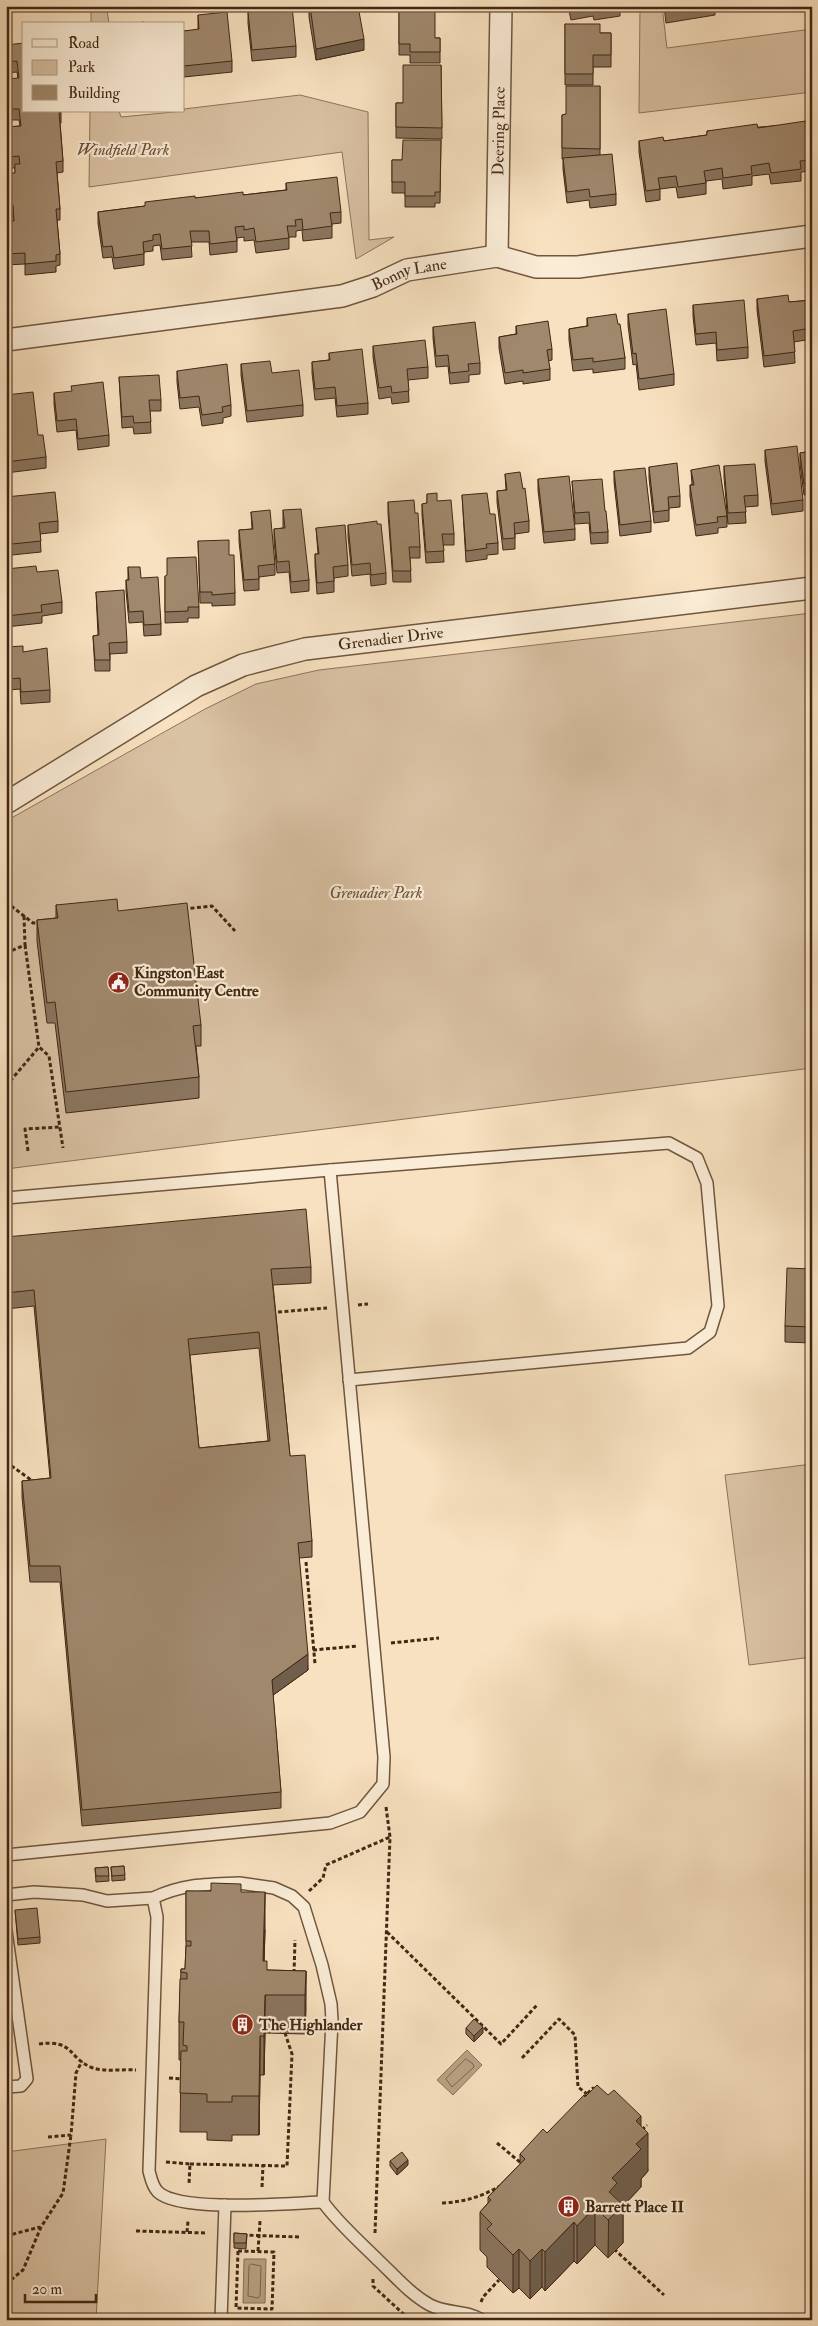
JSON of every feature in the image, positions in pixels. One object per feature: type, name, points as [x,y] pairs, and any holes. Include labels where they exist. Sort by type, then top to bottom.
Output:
[{"type":"street","name":"Deering Place","points":[[497,256],[501,6]]},
{"type":"street","name":"Bonny Lane","points":[[6,340],[342,296],[373,286],[407,270],[497,256],[536,267],[578,267],[812,236]]},
{"type":"street","name":"Grenadier Drive","points":[[6,802],[196,686],[252,662],[304,649],[812,588]]},
{"type":"lane","points":[[6,1198],[669,1143],[697,1158],[707,1183],[718,1306],[710,1332],[688,1348],[349,1380]]},
{"type":"lane","points":[[6,1855],[330,1823],[360,1812],[383,1784],[384,1756],[330,1170]]},
{"type":"lane","points":[[6,1895],[34,1892],[83,1895],[107,1901],[154,1898],[174,1888],[201,1884],[238,1883],[274,1888],[292,1896],[304,1907],[322,1965],[331,2004],[332,2021],[323,2202],[336,2220],[415,2295],[432,2306],[447,2312],[477,2317],[482,2320]]},
{"type":"lane","points":[[154,1898],[157,1917],[149,2171],[153,2185],[159,2193],[178,2201],[225,2206],[323,2202]]},
{"type":"lane","points":[[6,1931],[27,2079],[21,2086],[6,2087]]},
{"type":"lane","points":[[221,2320],[225,2206]]},
{"type":"path","points":[[6,902],[32,923],[45,923]]},
{"type":"path","points":[[182,909],[212,906],[235,931]]},
{"type":"path","points":[[24,916],[25,945],[39,1047],[49,1056],[63,1148]]},
{"type":"path","points":[[6,953],[25,945]]},
{"type":"path","points":[[6,1086],[39,1047]]},
{"type":"path","points":[[28,1151],[25,1130],[60,1127]]},
{"type":"path","points":[[278,1312],[368,1304]]},
{"type":"path","points":[[6,1462],[34,1482]]},
{"type":"path","points":[[306,1562],[315,1664]]},
{"type":"path","points":[[383,1784],[390,1837],[373,2286],[410,2320]]},
{"type":"path","points":[[308,1892],[323,1878],[326,1865],[390,1837]]},
{"type":"path","points":[[386,1932],[501,2044],[537,2005]]},
{"type":"path","points":[[294,1981],[295,1936]]},
{"type":"path","points":[[522,2058],[559,2019],[575,2035],[578,2087],[587,2094]]},
{"type":"path","points":[[190,2164],[288,2166],[292,2054],[283,2026]]},
{"type":"path","points":[[54,2042],[67,2048],[82,2061],[94,2068],[118,2069]]},
{"type":"path","points":[[6,2284],[23,2270],[40,2227],[63,2193],[71,2135],[76,2073],[82,2061]]},
{"type":"path","points":[[164,2078],[183,2079]]},
{"type":"path","points":[[580,2101],[593,2088],[600,2094]]},
{"type":"path","points":[[640,2133],[647,2125]]},
{"type":"path","points":[[48,2137],[71,2135]]},
{"type":"path","points":[[497,2143],[521,2163]]},
{"type":"path","points":[[516,2168],[528,2156]]},
{"type":"path","points":[[442,2204],[481,2197],[502,2184]]},
{"type":"path","points":[[258,2251],[260,2212]]},
{"type":"path","points":[[6,2236],[40,2227]]},
{"type":"path","points":[[136,2231],[207,2233]]},
{"type":"path","points":[[236,2234],[299,2237]]},
{"type":"path","points":[[608,2244],[664,2295]]},
{"type":"path","points":[[238,2251],[258,2251],[274,2252],[272,2309],[236,2308],[238,2251]]},
{"type":"path","points":[[483,2296],[500,2280]]},
{"type":"green space","points":[[640,6],[662,6],[667,48],[812,29],[812,92],[639,113]]},
{"type":"green space","points":[[107,10],[109,22],[91,22],[91,12]]},
{"type":"green space","name":"Windfield Park","points":[[300,95],[368,112],[369,240],[394,237],[356,259],[342,152],[89,187],[90,112],[119,112],[121,117],[185,112],[185,109]]},
{"type":"green space","name":"Grenadier Park","points":[[812,613],[812,1068],[6,1169],[6,821],[205,709],[256,684],[319,670]]},
{"type":"green space","points":[[812,1464],[812,1657],[749,1665],[725,1475]]},
{"type":"green space","points":[[106,2139],[96,2320],[6,2320],[6,2152]]},
{"type":"water","points":[[467,2050],[482,2065],[453,2095],[437,2080]]},
{"type":"water","points":[[244,2259],[266,2259],[265,2303],[243,2303]]},
{"type":"building","points":[[273,6],[292,6],[296,46],[252,50],[248,12],[273,10]]},
{"type":"building","points":[[310,6],[339,6],[340,8],[358,6],[364,39],[316,49]]},
{"type":"building","points":[[570,6],[587,6],[571,9]]},
{"type":"building","points":[[594,6],[611,6],[594,9]]},
{"type":"building","points":[[665,6],[703,6],[666,12]]},
{"type":"building","points":[[399,10],[435,10],[435,38],[440,38],[440,52],[410,52],[410,44],[399,44]]},
{"type":"building","points":[[227,12],[232,61],[185,66],[185,31],[199,29],[198,15]]},
{"type":"building","points":[[565,24],[600,24],[600,33],[611,33],[611,55],[593,55],[593,74],[565,74]]},
{"type":"building","points":[[22,43],[22,112],[59,112],[63,161],[56,162],[60,209],[56,209],[60,254],[56,255],[56,261],[25,264],[25,253],[6,254],[6,222],[14,221],[13,205],[6,206],[6,174],[15,173],[15,164],[20,164],[19,156],[7,157],[6,127],[21,126],[19,109],[7,109],[6,79],[19,78],[17,61],[6,62],[6,45]]},
{"type":"building","points":[[403,65],[441,65],[442,128],[396,127],[396,103],[403,103]]},
{"type":"building","points":[[566,86],[600,86],[600,149],[562,148],[562,115],[566,114]]},
{"type":"building","points":[[806,121],[806,124],[812,123],[812,160],[800,161],[801,169],[771,173],[769,163],[751,166],[752,174],[723,178],[722,168],[704,171],[706,183],[678,187],[676,176],[658,178],[660,189],[646,191],[639,141],[663,137],[664,141],[707,135],[707,131],[757,124],[758,128]]},
{"type":"building","points":[[403,140],[441,140],[440,192],[435,192],[435,196],[405,196],[405,182],[392,182],[392,160],[402,160]]},
{"type":"building","points":[[612,154],[616,194],[590,197],[589,189],[567,192],[563,158]]},
{"type":"building","points":[[337,177],[341,212],[330,213],[332,226],[303,230],[302,219],[295,220],[296,226],[287,226],[289,238],[256,242],[254,228],[244,230],[244,226],[235,227],[237,241],[210,244],[209,231],[190,231],[192,246],[162,249],[160,234],[153,235],[153,240],[143,242],[144,254],[114,258],[112,246],[103,247],[98,212],[145,206],[145,202],[195,196],[195,198],[243,192],[243,195],[287,190],[286,183]]},
{"type":"building","points":[[788,295],[789,302],[812,300],[812,328],[793,331],[795,352],[764,356],[757,299]]},
{"type":"building","points":[[744,300],[748,347],[717,350],[716,332],[696,334],[693,305]]},
{"type":"building","points":[[666,309],[674,374],[639,379],[636,353],[633,354],[628,314]]},
{"type":"building","points":[[616,314],[618,324],[620,324],[625,358],[593,362],[593,358],[573,360],[569,329],[588,326],[587,318]]},
{"type":"building","points":[[548,321],[552,349],[547,350],[550,369],[523,373],[523,370],[505,373],[499,337],[517,334],[516,326]]},
{"type":"building","points":[[475,322],[480,363],[468,364],[469,371],[450,373],[448,355],[436,356],[433,327]]},
{"type":"building","points":[[425,340],[428,367],[407,369],[409,391],[392,393],[391,386],[379,388],[373,346]]},
{"type":"building","points":[[362,349],[368,403],[337,406],[335,387],[315,389],[312,362],[330,360],[329,353]]},
{"type":"building","points":[[270,361],[272,373],[299,370],[303,405],[247,411],[241,364]]},
{"type":"building","points":[[227,364],[231,405],[222,407],[223,412],[202,415],[199,396],[180,398],[177,371]]},
{"type":"building","points":[[159,375],[161,400],[149,400],[151,422],[134,423],[133,416],[122,417],[119,377]]},
{"type":"building","points":[[103,382],[109,435],[78,439],[76,419],[57,421],[54,393],[72,391],[71,386]]},
{"type":"building","points":[[33,392],[38,435],[43,435],[46,457],[6,462],[6,395]]},
{"type":"building","points":[[797,446],[803,500],[772,504],[765,450]]},
{"type":"building","points":[[812,451],[812,483],[804,484],[800,453]]},
{"type":"building","points":[[677,463],[680,496],[668,497],[669,510],[654,512],[649,467]]},
{"type":"building","points":[[755,464],[758,495],[744,496],[746,512],[728,513],[724,466]]},
{"type":"building","points":[[719,465],[727,516],[717,517],[718,522],[696,525],[690,485],[694,485],[691,470]]},
{"type":"building","points":[[645,468],[651,521],[620,525],[614,471]]},
{"type":"building","points":[[520,472],[523,489],[525,488],[529,521],[514,523],[515,538],[503,539],[497,491],[507,490],[505,474]]},
{"type":"building","points":[[569,476],[575,529],[544,532],[538,479]]},
{"type":"building","points":[[602,479],[608,532],[591,533],[589,512],[575,513],[572,481]]},
{"type":"building","points":[[55,492],[58,521],[39,523],[41,541],[12,544],[11,527],[6,528],[6,497]]},
{"type":"building","points":[[437,493],[437,501],[451,500],[454,534],[442,534],[444,551],[426,552],[422,504],[427,503],[427,494]]},
{"type":"building","points":[[487,493],[490,514],[495,514],[498,543],[486,544],[487,548],[466,551],[462,495]]},
{"type":"building","points":[[414,500],[415,513],[418,513],[420,547],[409,547],[411,571],[393,571],[388,502]]},
{"type":"building","points":[[301,509],[309,580],[291,582],[289,561],[277,562],[274,529],[285,528],[283,510]]},
{"type":"building","points":[[270,510],[275,564],[258,566],[259,579],[244,580],[239,530],[253,529],[251,512]]},
{"type":"building","points":[[377,521],[377,524],[381,524],[386,573],[371,575],[370,563],[352,565],[348,525]]},
{"type":"building","points":[[345,525],[348,565],[333,567],[334,581],[317,583],[315,554],[319,554],[316,528]]},
{"type":"building","points":[[229,540],[229,555],[234,555],[235,593],[212,595],[212,592],[200,592],[198,541]]},
{"type":"building","points":[[196,557],[199,607],[188,607],[188,611],[165,612],[167,558]]},
{"type":"building","points":[[36,566],[37,572],[58,570],[62,602],[41,605],[42,612],[6,616],[6,569]]},
{"type":"building","points":[[128,567],[140,567],[141,578],[158,577],[161,624],[144,625],[143,611],[129,612],[126,580],[129,580]]},
{"type":"building","points":[[124,590],[127,642],[109,643],[110,660],[95,660],[93,636],[99,635],[96,592]]},
{"type":"building","points":[[23,646],[23,652],[47,648],[50,690],[21,692],[20,678],[9,679],[9,671],[6,671],[6,647]]},
{"type":"building","name":"Kingston East Community Centre","points":[[117,899],[118,911],[187,903],[201,1025],[193,1026],[199,1077],[66,1092],[55,1002],[47,1003],[37,920],[58,918],[56,905]]},
{"type":"building","points":[[306,1209],[311,1267],[271,1269],[290,1456],[305,1455],[312,1541],[298,1543],[308,1654],[272,1680],[281,1792],[82,1810],[60,1566],[30,1566],[22,1481],[51,1478],[34,1290],[6,1293],[6,1237]],"holes":[[[259,1332],[270,1441],[199,1448],[188,1339]]]},
{"type":"building","points":[[787,1268],[812,1269],[812,1327],[785,1326]]},
{"type":"building","points":[[124,1866],[125,1875],[112,1876],[111,1867]]},
{"type":"building","points":[[108,1867],[109,1876],[96,1876],[95,1868]]},
{"type":"building","name":"The Highlander","points":[[211,1883],[241,1884],[241,1892],[265,1892],[263,1961],[267,1961],[267,1970],[306,1971],[305,1995],[265,1995],[264,2036],[260,2036],[259,2096],[232,2096],[232,2102],[207,2102],[207,2094],[180,2093],[181,2051],[187,2051],[187,2046],[183,2045],[184,2022],[179,2022],[180,1979],[187,1979],[187,1973],[181,1972],[181,1969],[185,1969],[186,1946],[191,1946],[191,1941],[186,1941],[186,1891],[211,1891]]},
{"type":"building","points":[[37,1908],[40,1937],[18,1939],[15,1910]]},
{"type":"building","points":[[474,2019],[483,2027],[474,2036],[466,2028]]},
{"type":"building","name":"Barrett Place II","points":[[597,2085],[608,2095],[614,2090],[641,2116],[636,2121],[648,2133],[636,2144],[641,2149],[612,2178],[617,2183],[609,2192],[623,2205],[608,2220],[595,2207],[577,2226],[574,2222],[545,2252],[542,2249],[530,2261],[519,2249],[513,2255],[487,2229],[492,2224],[480,2212],[491,2200],[488,2197],[525,2159],[520,2154],[543,2129],[547,2133],[584,2095],[585,2097]]},
{"type":"building","points":[[402,2152],[408,2160],[397,2169],[390,2161]]},
{"type":"building","points":[[234,2233],[247,2234],[246,2243],[234,2243]]},
{"type":"place","name":"Kingston East Community Centre","points":[[118,982]]},
{"type":"place","name":"The Highlander","points":[[243,2025]]},
{"type":"place","name":"Barrett Place II","points":[[569,2207]]}]
